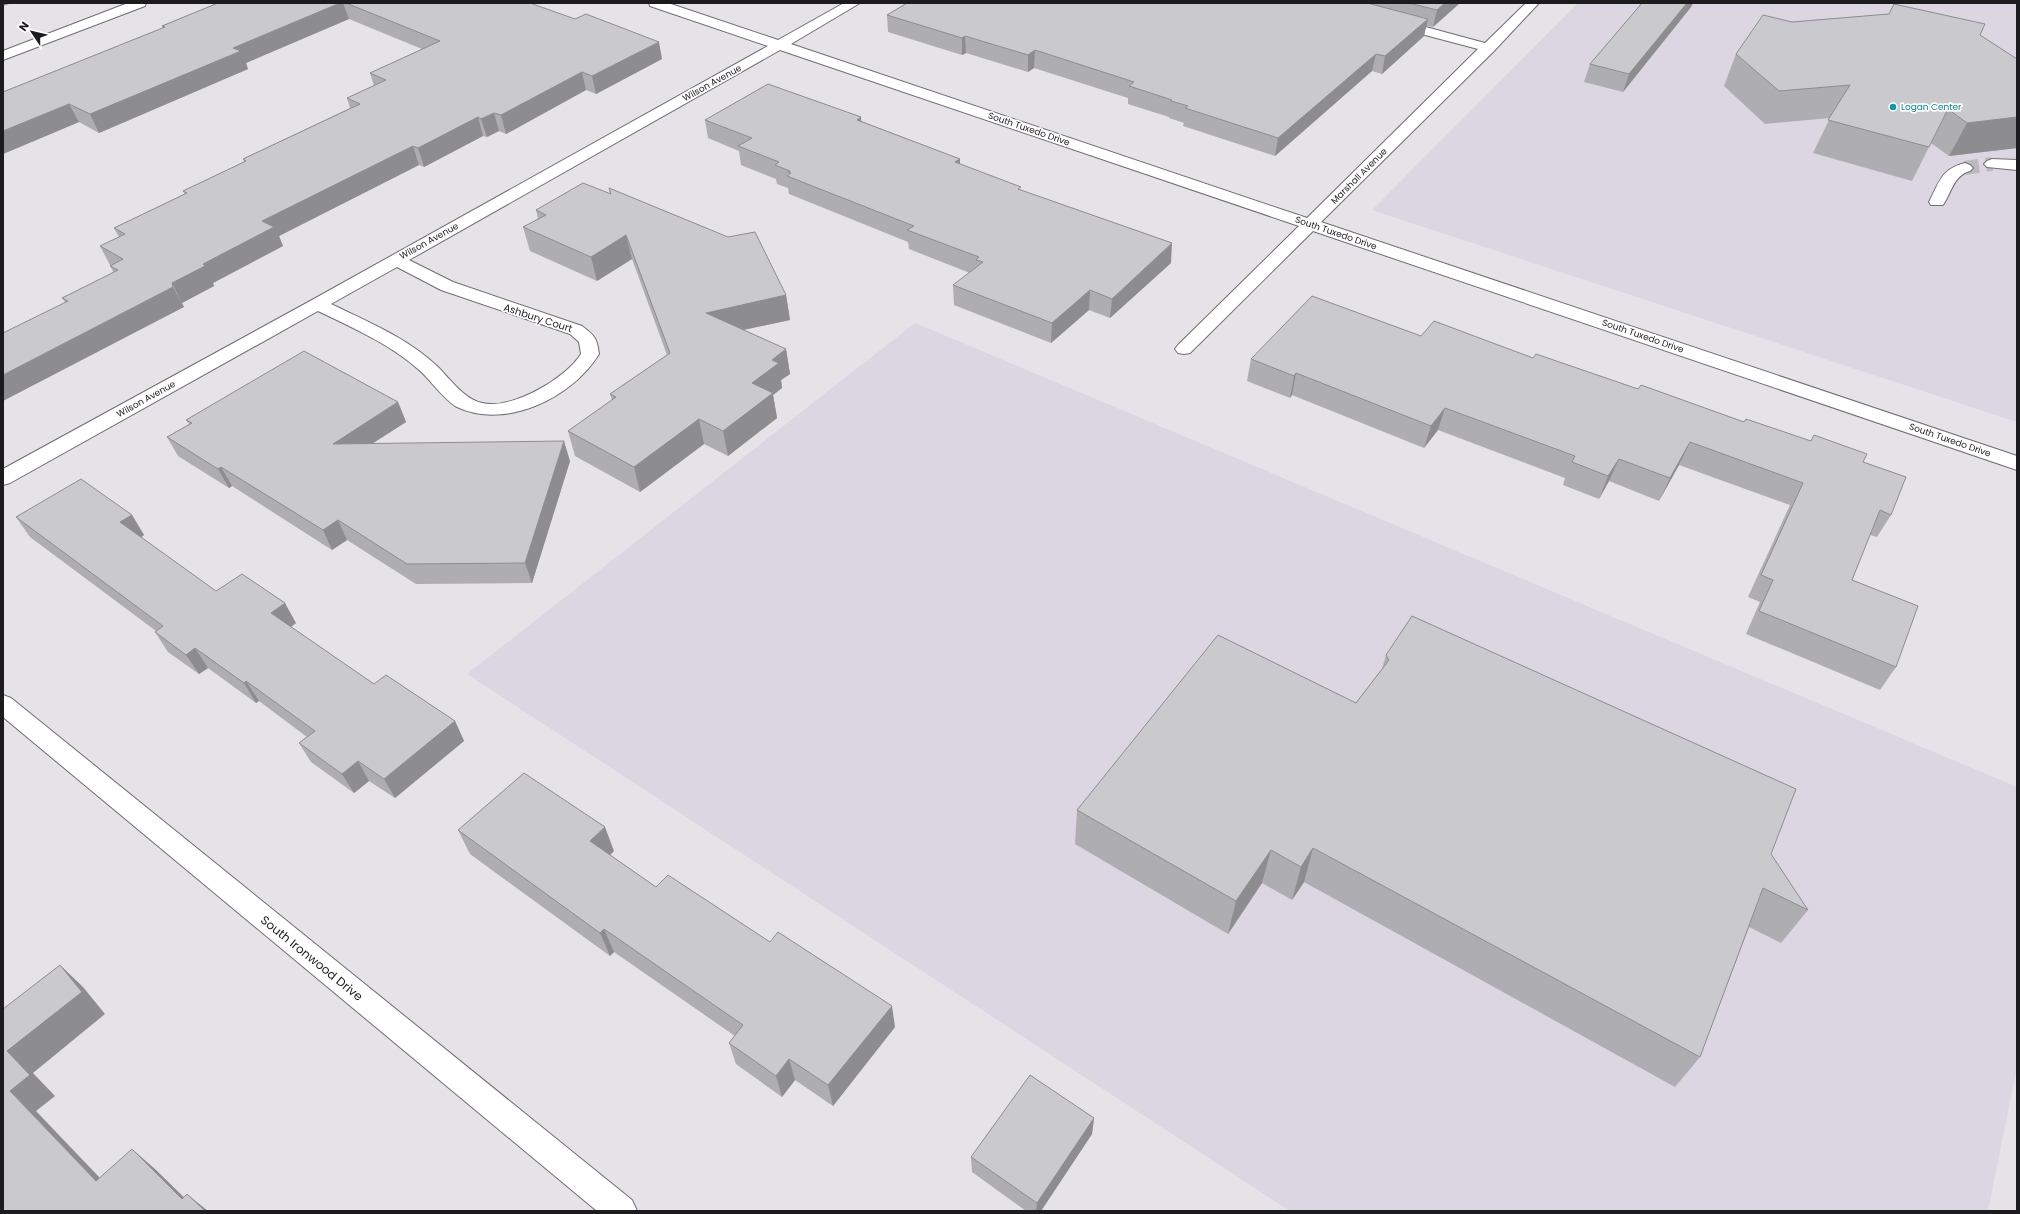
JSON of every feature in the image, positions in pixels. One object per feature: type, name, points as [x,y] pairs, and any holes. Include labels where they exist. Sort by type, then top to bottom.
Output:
[{"type":"street","points":[[3,56],[140,3]]},
{"type":"street","name":"South Tuxedo Drive","points":[[655,3],[2017,463]]},
{"type":"street","name":"Wilson Avenue","points":[[3,478],[397,260],[854,3]]},
{"type":"street","name":"Marshall Avenue","points":[[1184,349],[1533,3]]},
{"type":"street","points":[[1383,20],[1489,48]]},
{"type":"street","points":[[1992,164],[2017,165]]},
{"type":"street","points":[[1937,202],[1949,178],[1957,170],[1965,168]]},
{"type":"street","name":"Ashbury Court","points":[[318,304],[388,338],[425,365],[462,402],[480,409],[504,409],[528,402],[559,385],[585,362],[590,354],[588,340],[576,330],[447,286],[397,260]]},
{"type":"street","name":"South Ironwood Drive","points":[[3,704],[621,1211]]},
{"type":"shaded area","points":[[1578,3],[2017,3],[2017,422],[1372,210]]},
{"type":"shaded area","points":[[915,323],[2017,787],[2017,1067],[1988,1211],[1290,1211],[467,674]]},
{"type":"building","points":[[218,3],[340,3],[233,48],[241,51],[90,114],[69,104],[3,131],[3,92],[165,27],[162,26]]},
{"type":"building","points":[[346,3],[530,3],[575,19],[586,14],[659,42],[592,76],[582,72],[501,115],[494,113],[481,119],[478,117],[418,148],[413,146],[262,221],[274,227],[203,264],[205,266],[172,283],[173,287],[3,375],[3,333],[68,301],[62,298],[118,270],[110,266],[123,259],[100,246],[125,234],[114,228],[187,193],[183,191],[246,161],[243,159],[360,104],[347,98],[386,80],[370,73],[440,41]]},
{"type":"building","points":[[907,3],[1367,3],[1428,19],[1385,56],[1376,54],[1278,138],[1185,108],[1188,106],[1129,86],[1134,82],[1035,50],[1028,55],[965,36],[962,38],[887,15]]},
{"type":"building","points":[[1409,3],[1445,3],[1437,10]]},
{"type":"building","points":[[1642,3],[1687,3],[1629,74],[1590,64]]},
{"type":"building","name":"Logan Center","points":[[1894,4],[1985,24],[1980,35],[2017,59],[2017,117],[1967,123],[1948,109],[1929,147],[1828,120],[1850,85],[1779,91],[1736,54],[1763,15],[1792,22],[1889,14]]},
{"type":"building","points":[[768,84],[861,117],[857,120],[960,159],[955,162],[1021,187],[1018,189],[1172,243],[1112,299],[1090,290],[1052,323],[953,285],[983,262],[976,260],[979,257],[907,230],[914,226],[787,176],[791,173],[788,172],[790,171],[775,165],[779,162],[738,146],[752,138],[705,120]]},
{"type":"building","points":[[583,183],[611,194],[609,188],[728,237],[755,232],[786,295],[706,313],[786,349],[772,360],[779,363],[752,383],[773,393],[723,431],[699,419],[634,467],[568,431],[616,397],[610,394],[670,353],[626,235],[591,257],[523,227],[546,215],[536,210]]},
{"type":"building","points":[[1312,296],[1421,336],[1434,321],[1533,358],[1536,354],[1638,389],[1641,385],[1744,422],[1746,419],[1811,441],[1814,435],[1867,454],[1863,462],[1906,477],[1891,515],[1880,510],[1852,580],[1918,606],[1896,667],[1759,611],[1773,580],[1761,575],[1803,483],[1690,442],[1670,478],[1619,459],[1608,476],[1572,462],[1575,456],[1445,408],[1431,426],[1296,373],[1294,376],[1251,359]]},
{"type":"building","points":[[304,351],[398,402],[333,444],[564,441],[525,563],[407,564],[338,520],[323,530],[221,467],[218,469],[167,437],[192,423],[186,420]]},
{"type":"building","points":[[81,479],[132,515],[120,522],[216,591],[242,574],[285,603],[271,613],[374,684],[386,675],[455,721],[384,779],[358,761],[342,774],[299,743],[315,731],[246,681],[244,683],[195,648],[186,655],[155,632],[163,626],[16,517]]},
{"type":"building","points":[[1412,616],[1796,789],[1771,854],[1808,910],[1763,888],[1700,1057],[1313,848],[1301,867],[1271,850],[1236,901],[1077,810],[1218,635],[1356,703],[1389,660],[1386,655]]},
{"type":"building","points":[[524,773],[605,827],[590,841],[656,887],[668,875],[770,942],[778,932],[892,1006],[828,1085],[789,1059],[776,1076],[729,1043],[743,1025],[604,929],[600,933],[458,830]]},
{"type":"building","points":[[60,965],[82,992],[7,1051],[30,1075],[10,1091],[96,1181],[132,1149],[182,1199],[187,1194],[205,1211],[3,1211],[3,1009]]},
{"type":"building","points":[[1030,1075],[1094,1118],[1037,1203],[971,1157]]},
{"type":"tunnel","points":[[1965,168],[1992,164]]},
{"type":"place","name":"Logan Center","points":[[1893,107]]}]
